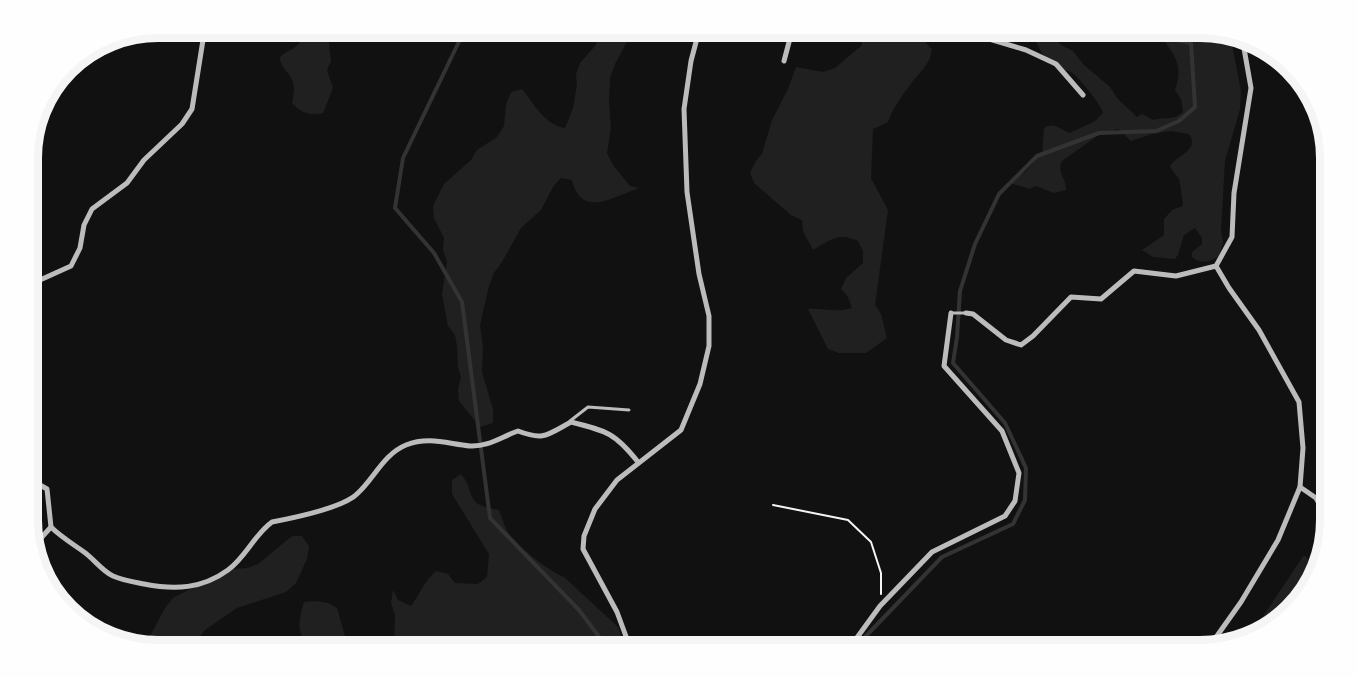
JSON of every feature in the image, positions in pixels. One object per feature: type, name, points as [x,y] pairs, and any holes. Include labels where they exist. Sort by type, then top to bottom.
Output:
[{"type":"street","points":[[38,286],[40,280],[71,267],[80,248],[84,225],[92,209],[127,183],[144,160],[182,124],[192,109],[202,38]]},
{"type":"street","points":[[627,640],[616,612],[583,549],[584,536],[595,509],[617,480],[681,430],[700,384],[709,346],[709,316],[699,274],[687,192],[684,109],[691,61],[697,38]]},
{"type":"street","points":[[784,61],[790,38]]},
{"type":"street","points":[[986,38],[1026,50],[1056,64],[1083,95]]},
{"type":"street","points":[[966,313],[973,314],[1006,340],[1021,345],[1033,336],[1071,297],[1101,299],[1134,271],[1176,276],[1216,266],[1232,237],[1234,193],[1251,88],[1244,46]]},
{"type":"street","points":[[1215,638],[1241,602],[1278,540],[1300,487],[1304,448],[1299,402],[1259,330],[1228,288],[1216,266]]},
{"type":"street","points":[[856,639],[880,606],[932,552],[1005,516],[1015,501],[1019,473],[1002,431],[944,366],[951,314]]},
{"type":"street","points":[[38,484],[46,489],[51,527],[61,537],[86,553],[112,575],[168,588],[194,586],[214,579],[230,569],[264,528],[272,522],[328,509],[358,495],[384,461],[405,445],[417,441],[470,446],[496,442],[518,431],[532,437],[542,437],[571,422],[613,435],[638,462]]},
{"type":"street","points":[[1300,487],[1316,498],[1320,505]]},
{"type":"street","points":[[40,541],[51,527]]},
{"type":"lane","points":[[951,314],[966,313]]},
{"type":"lane","points":[[563,426],[588,407],[629,410]]},
{"type":"path","points":[[773,505],[848,520],[871,542],[881,573],[880,606]]},
{"type":"shaded area","points":[[296,38],[332,38],[329,43],[331,61],[327,70],[333,88],[323,113],[306,113],[292,103],[293,83],[280,57],[300,43]]},
{"type":"shaded area","points":[[599,38],[629,38],[610,78],[611,128],[607,153],[613,165],[630,186],[639,188],[609,200],[590,202],[576,192],[572,180],[561,178],[553,187],[541,210],[521,228],[494,273],[480,325],[483,347],[482,372],[493,409],[493,423],[480,427],[459,401],[458,389],[461,377],[457,346],[455,335],[448,326],[442,294],[447,262],[443,250],[444,238],[434,218],[433,206],[444,184],[471,160],[477,150],[497,137],[504,126],[506,104],[511,92],[522,89],[546,118],[565,128],[573,108],[577,85],[576,74],[580,63]]},
{"type":"shaded area","points":[[862,38],[909,38],[924,41],[932,49],[927,64],[900,98],[888,122],[873,129],[871,178],[888,210],[875,305],[881,314],[887,338],[866,353],[839,353],[828,349],[808,309],[852,308],[848,297],[841,289],[846,278],[863,263],[863,251],[858,241],[845,237],[830,240],[813,250],[803,231],[802,220],[791,215],[754,183],[750,173],[762,154],[772,120],[796,67],[823,72],[835,68],[862,45]]},
{"type":"shaded area","points":[[1035,38],[1054,38],[1061,45],[1073,51],[1083,64],[1110,87],[1117,98],[1137,117],[1142,114],[1153,120],[1171,118],[1183,112],[1181,99],[1175,90],[1178,80],[1177,63],[1162,38],[1208,38],[1232,42],[1241,91],[1240,109],[1225,161],[1221,231],[1223,242],[1219,256],[1209,261],[1199,261],[1192,257],[1192,252],[1202,244],[1202,238],[1195,228],[1184,235],[1175,259],[1153,257],[1142,250],[1164,235],[1164,219],[1172,210],[1183,206],[1179,179],[1170,166],[1190,148],[1192,140],[1189,134],[1171,131],[1131,141],[1118,129],[1100,134],[1062,161],[1060,169],[1066,190],[1054,193],[1036,186],[1030,189],[1010,183],[1025,172],[1042,154],[1044,128],[1051,125],[1070,133],[1095,121],[1103,113],[1094,98],[1074,75],[1057,68],[1046,59]]},
{"type":"shaded area","points":[[461,474],[475,502],[487,508],[499,510],[513,538],[541,564],[564,577],[618,627],[622,640],[394,640],[395,615],[391,603],[393,590],[398,600],[411,606],[425,583],[436,571],[448,574],[455,583],[478,584],[487,577],[489,554],[452,494],[452,480]]},
{"type":"shaded area","points":[[292,536],[302,536],[309,546],[307,559],[296,583],[286,592],[237,608],[205,630],[197,640],[148,639],[173,598],[222,572],[258,564]]},
{"type":"shaded area","points":[[1304,555],[1312,563],[1300,586],[1279,610],[1258,624]]},
{"type":"shaded area","points":[[304,602],[328,603],[337,608],[346,640],[304,640],[300,616]]},
{"type":"waterway","points":[[461,38],[403,158],[395,208],[434,253],[462,302],[490,518],[579,610],[601,640]]},
{"type":"waterway","points":[[864,639],[942,557],[1013,524],[1025,500],[1026,468],[1005,423],[953,363],[960,291],[975,244],[999,194],[1037,156],[1099,133],[1156,131],[1179,121],[1195,107],[1191,43],[1168,38]]}]
